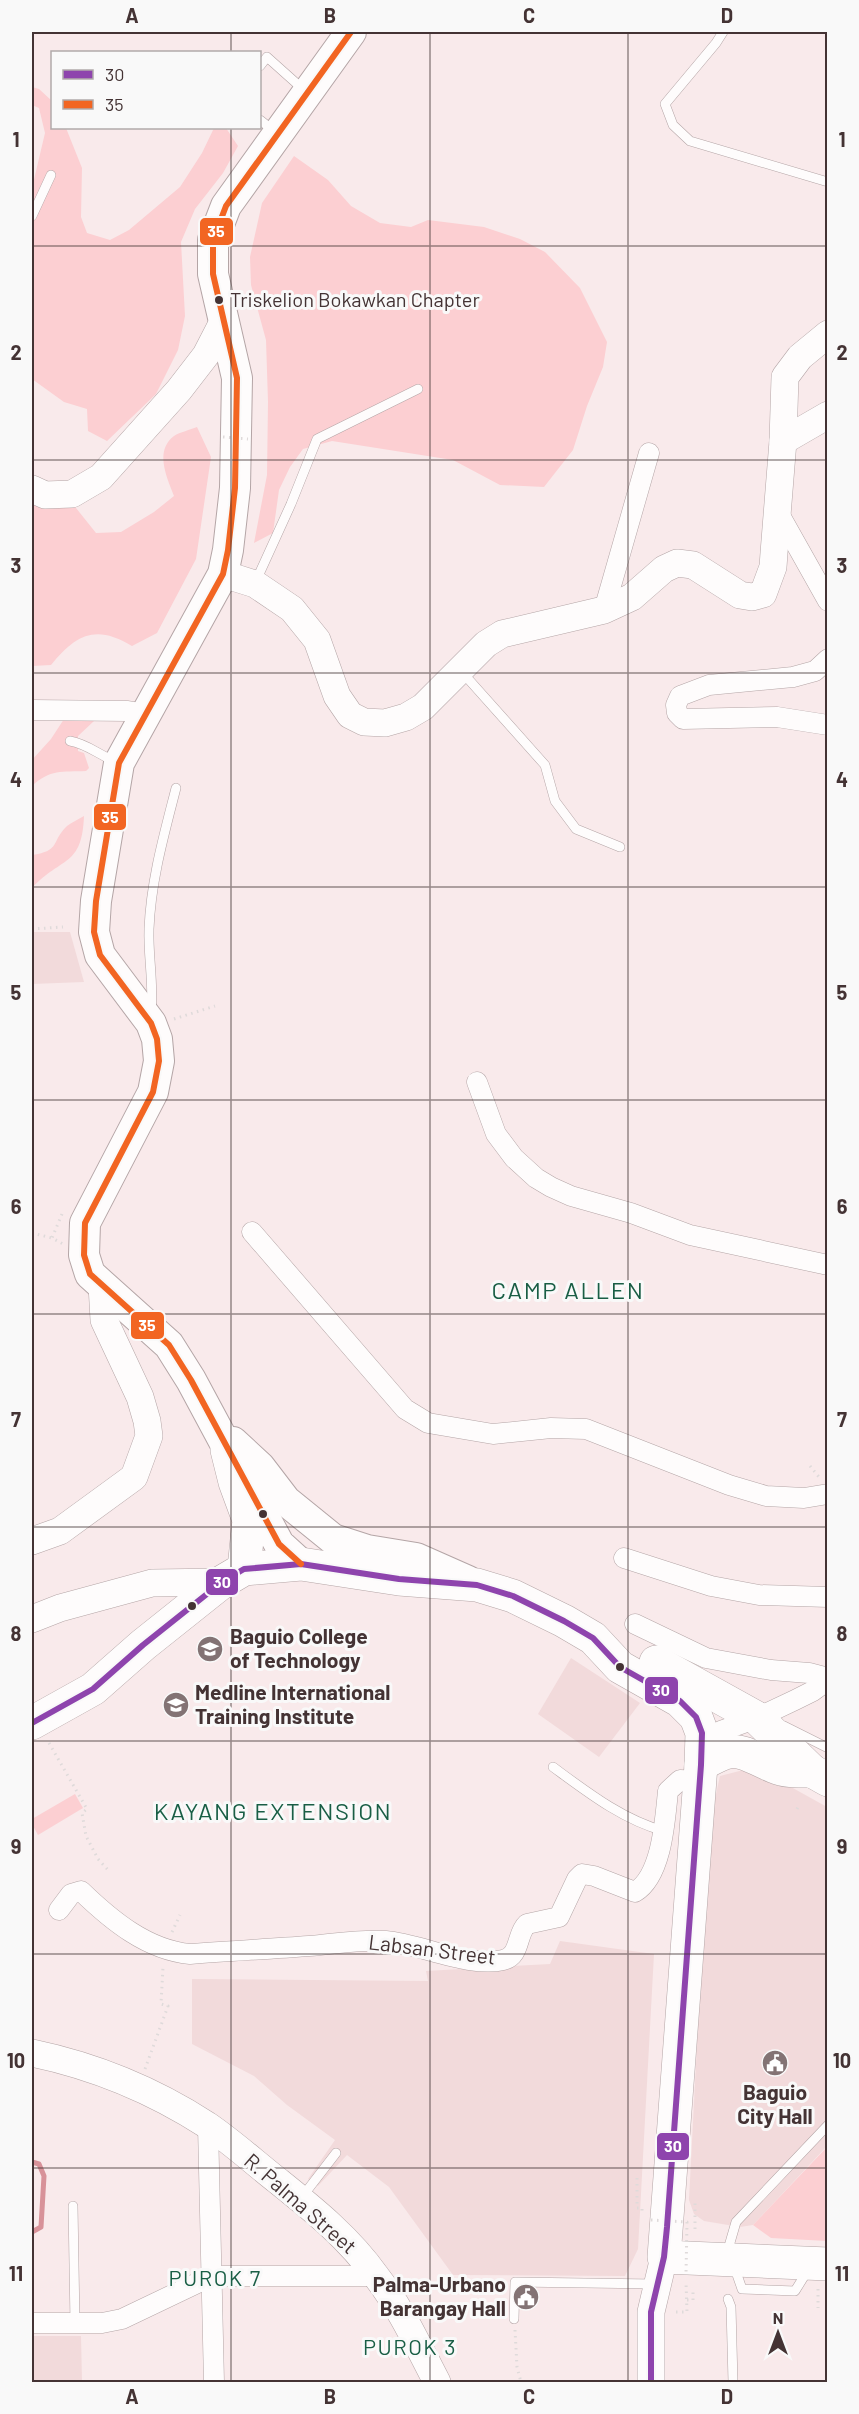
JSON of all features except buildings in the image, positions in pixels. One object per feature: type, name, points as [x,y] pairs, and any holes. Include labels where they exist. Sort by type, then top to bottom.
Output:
[{"type":"highway","points":[[221,1438],[249,1520],[233,1575]]},
{"type":"highway","points":[[39,1732],[143,1645],[233,1575],[301,1564],[399,1579],[477,1585],[513,1596],[593,1638],[633,1649],[757,1718],[822,1766]]},
{"type":"highway","points":[[593,1638],[620,1666],[680,1701],[696,1717],[702,1733],[669,2272],[729,2261],[819,2274]]},
{"type":"highway","points":[[701,1764],[731,1750],[746,1752],[776,1768],[822,1766]]},
{"type":"main road","points":[[301,1564],[279,1544],[190,1380],[169,1346],[90,1274],[84,1255],[85,1223],[153,1092],[159,1061],[157,1040],[160,1022],[100,955],[94,932],[96,901],[119,763],[223,574],[235,488],[237,378],[213,274],[213,240],[226,206],[269,127],[306,93],[351,32]]},
{"type":"main road","points":[[221,1438],[260,1467],[286,1501],[333,1539],[367,1550],[416,1558],[477,1585]]},
{"type":"street","points":[[32,489],[45,495],[72,494],[101,477],[179,390],[206,355],[223,322]]},
{"type":"street","points":[[223,574],[255,584],[292,609],[317,640],[337,696],[350,715],[364,722],[385,723],[406,717],[423,706],[486,644],[502,634],[604,610],[632,597],[664,569],[677,563],[693,565],[740,595],[752,597],[763,594],[773,567],[783,441],[785,377],[801,357],[828,334]]},
{"type":"street","points":[[783,441],[828,415]]},
{"type":"street","points":[[604,610],[649,453]]},
{"type":"street","points":[[778,512],[828,601]]},
{"type":"street","points":[[828,659],[815,671],[794,677],[709,685],[680,696],[676,705],[677,714],[684,719],[777,717],[828,725]]},
{"type":"street","points":[[32,710],[128,711],[146,714]]},
{"type":"street","points":[[477,1082],[496,1134],[514,1158],[536,1178],[551,1187],[571,1196],[631,1213],[690,1235],[828,1265]]},
{"type":"street","points":[[252,1232],[405,1409],[428,1423],[493,1434],[551,1428],[586,1429],[729,1485],[766,1496],[804,1498],[828,1494]]},
{"type":"street","points":[[32,1540],[60,1531],[134,1477],[149,1436],[140,1397],[104,1320],[102,1285]]},
{"type":"street","points":[[624,1558],[711,1586],[740,1592],[759,1595],[828,1597]]},
{"type":"street","points":[[32,1619],[60,1608],[152,1583],[233,1575]]},
{"type":"street","points":[[635,1624],[706,1658],[771,1670],[809,1673],[824,1685],[757,1718],[721,1731],[701,1764]]},
{"type":"street","name":"Labsan Street","points":[[59,1910],[71,1894],[81,1891],[126,1929],[171,1952],[190,1954],[341,1942],[387,1941],[447,1956],[484,1961],[503,1960],[511,1956],[517,1948],[523,1928],[527,1924],[559,1917],[577,1878],[582,1874],[594,1876],[635,1892],[643,1887],[648,1879],[664,1831],[668,1791],[701,1764]]},
{"type":"street","name":"R. Palma Street","points":[[32,2053],[93,2068],[140,2087],[208,2126],[301,2199],[342,2234],[377,2276],[408,2327],[437,2382]]},
{"type":"street","points":[[208,2126],[213,2382]]},
{"type":"street","points":[[651,2382],[651,2312],[669,2272]]},
{"type":"street","points":[[32,2323],[102,2323],[122,2319],[212,2276],[377,2276]]},
{"type":"lane","points":[[723,32],[665,104],[673,125],[690,141],[828,182]]},
{"type":"lane","points":[[261,65],[267,57],[306,93]]},
{"type":"lane","points":[[32,216],[51,176]]},
{"type":"lane","points":[[255,584],[317,439],[418,389]]},
{"type":"lane","points":[[461,670],[546,765],[555,801],[576,829],[621,847]]},
{"type":"lane","points":[[70,741],[93,748],[102,757],[119,763]]},
{"type":"lane","points":[[160,1022],[153,992],[149,956],[152,884],[176,788]]},
{"type":"lane","points":[[553,1767],[597,1799],[647,1826],[664,1831]]},
{"type":"lane","points":[[729,2261],[736,2222],[828,2125]]},
{"type":"lane","points":[[301,2199],[336,2153]]},
{"type":"lane","points":[[73,2206],[75,2323]]},
{"type":"lane","points":[[514,2319],[515,2282],[669,2272]]},
{"type":"lane","points":[[728,2299],[733,2382]]},
{"type":"path","points":[[223,437],[248,439]]},
{"type":"path","points":[[32,929],[63,927]]},
{"type":"path","points":[[160,1022],[215,1006]]},
{"type":"path","points":[[32,1233],[52,1238]]},
{"type":"path","points":[[39,1732],[87,1809],[82,1813],[86,1836],[98,1859],[108,1870],[106,1872]]},
{"type":"path","points":[[170,1939],[180,1915]]},
{"type":"path","points":[[145,2069],[168,2006],[161,2004],[164,1967]]},
{"type":"path","points":[[637,2178],[637,2208],[642,2208]]},
{"type":"path","points":[[695,2214],[695,2229]]},
{"type":"path","points":[[651,2220],[687,2222],[669,2272]]},
{"type":"path","points":[[818,2308],[819,2274]]},
{"type":"path","points":[[686,2300],[693,2300],[693,2290]]},
{"type":"path","points":[[676,2312],[687,2312],[686,2292]]},
{"type":"path","points":[[514,2319],[517,2367],[521,2382]]},
{"type":"shaded area","points":[[32,87],[39,89],[51,100],[51,129],[66,129],[82,168],[81,217],[87,233],[110,240],[129,230],[180,187],[202,153],[214,129],[227,129],[238,146],[223,173],[195,209],[181,242],[185,316],[178,350],[156,394],[107,441],[88,431],[87,409],[64,402],[32,379],[32,188],[45,133],[39,108],[32,105]]},
{"type":"shaded area","points":[[294,156],[328,180],[351,206],[380,223],[411,227],[428,220],[484,227],[520,239],[545,252],[580,288],[607,342],[603,367],[573,450],[544,487],[500,485],[453,460],[332,441],[303,449],[290,467],[279,490],[273,533],[254,543],[267,475],[268,402],[266,340],[251,285],[250,257],[262,203]]},
{"type":"shaded area","points":[[197,427],[211,457],[196,559],[157,633],[132,646],[108,635],[87,636],[69,646],[51,665],[32,666],[32,505],[34,490],[72,503],[96,533],[121,532],[154,512],[174,496],[164,465],[165,449],[174,436]]},
{"type":"shaded area","points":[[66,716],[91,717],[94,721],[78,736],[78,751],[84,753],[89,768],[86,771],[51,774],[32,786],[32,760],[51,739]]},
{"type":"shaded area","points":[[84,816],[82,832],[75,853],[32,888],[32,855],[52,848],[67,826]]},
{"type":"shaded area","points":[[32,932],[70,932],[84,982],[32,984]]},
{"type":"shaded area","points":[[571,1658],[640,1703],[599,1757],[538,1714]]},
{"type":"shaded area","points":[[755,1767],[827,1807],[827,2146],[753,2225],[740,2227],[704,2221],[694,2214],[689,2200],[699,2005],[714,1803],[720,1776]]},
{"type":"shaded area","points":[[75,1794],[83,1808],[38,1835],[32,1819]]},
{"type":"shaded area","points":[[560,1941],[654,1954],[638,2249],[625,2276],[453,2275],[389,2187],[347,2155],[318,2186],[308,2179],[335,2140],[287,2105],[254,2076],[192,2044],[192,1979],[428,1981],[426,1971],[550,1964]]},
{"type":"shaded area","points":[[827,2147],[827,2241],[771,2238],[753,2225]]},
{"type":"shaded area","points":[[32,2336],[81,2336],[82,2382],[32,2382]]},
{"type":"waterway","points":[[32,2162],[39,2164],[44,2176],[41,2227],[32,2232]]},
{"type":"transit line","name":"35","points":[[301,1564],[279,1544],[191,1380],[169,1345],[90,1274],[84,1255],[85,1223],[153,1092],[159,1061],[157,1039],[151,1023],[100,955],[94,932],[96,901],[119,763],[223,574],[228,550],[235,488],[237,378],[213,274],[213,240],[226,206],[351,32]]},
{"type":"transit line","name":"30","points":[[32,1723],[93,1689],[143,1645],[222,1582],[244,1569],[301,1564],[399,1579],[477,1585],[513,1596],[593,1638],[620,1667],[680,1701],[696,1717],[702,1733],[701,1765],[667,2227],[664,2257],[651,2312],[651,2382]]},
{"type":"place","name":"Triskelion Bokawkan Chapter","points":[[219,300]]},
{"type":"place","name":"Baguio College of Technology","points":[[210,1649]]},
{"type":"place","name":"Medline International Training Institute","points":[[176,1705]]},
{"type":"place","name":"Baguio City Hall","points":[[775,2063]]},
{"type":"place","name":"Palma-Urbano Barangay Hall","points":[[526,2297]]},
{"type":"district","name":"CAMP ALLEN","points":[[568,1291]]},
{"type":"district","name":"KAYANG EXTENSION","points":[[273,1812]]},
{"type":"district","name":"PUROK 7","points":[[215,2278]]},
{"type":"district","name":"PUROK 3","points":[[410,2347]]}]
